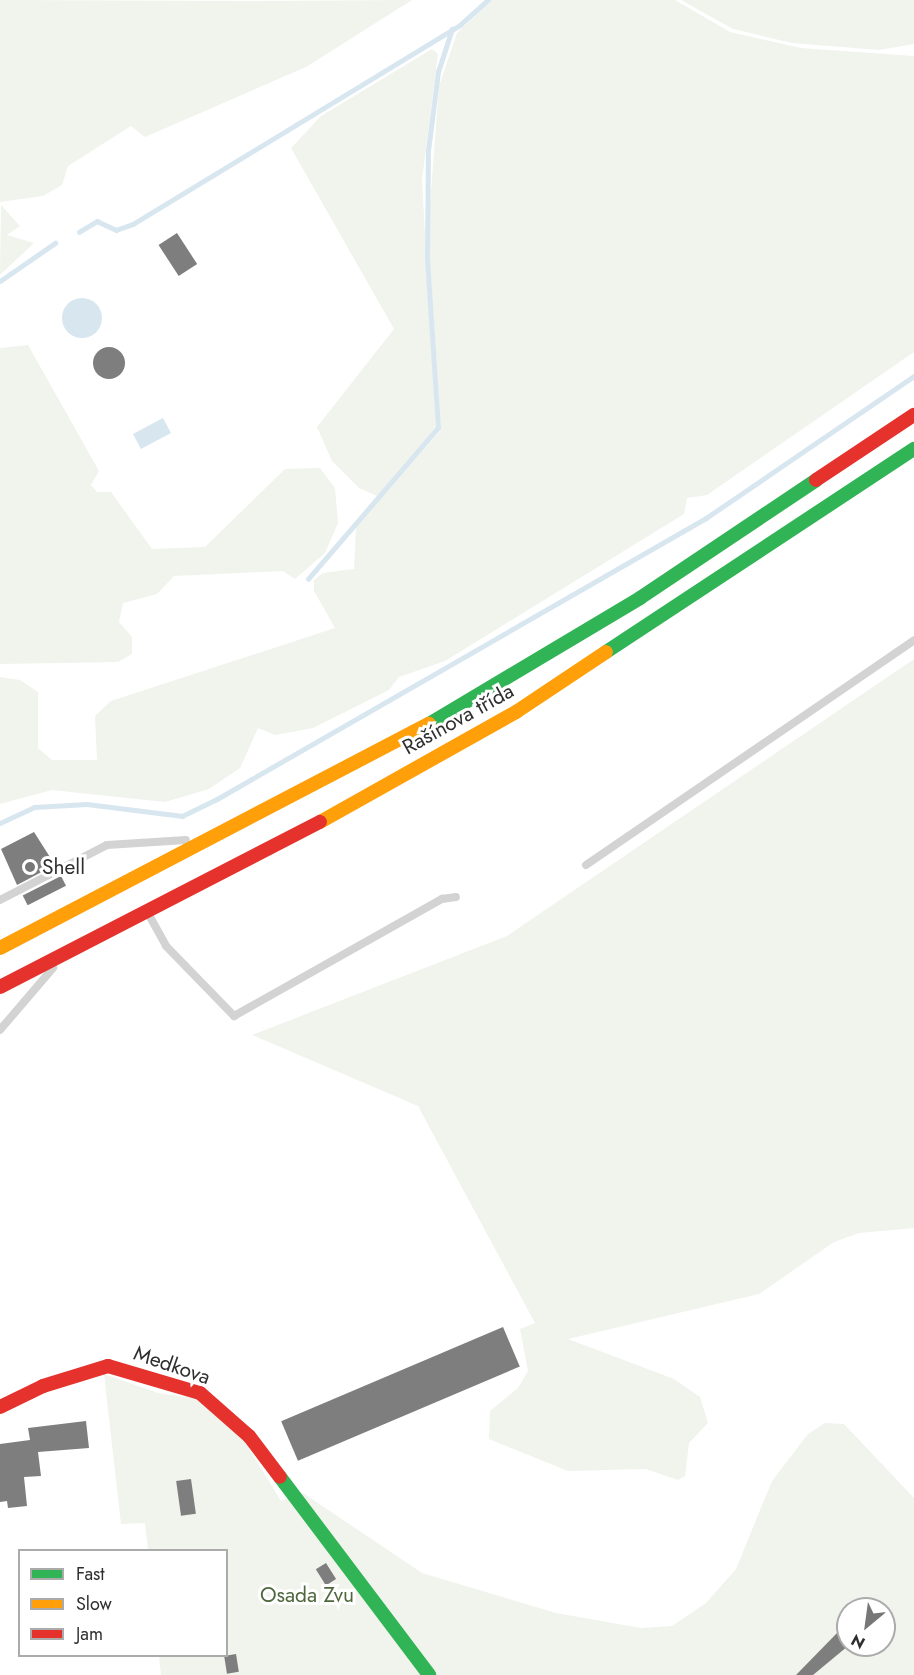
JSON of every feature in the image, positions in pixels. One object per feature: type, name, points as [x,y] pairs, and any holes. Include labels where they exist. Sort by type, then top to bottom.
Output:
[{"type":"main road","name":"Rašínova třída","points":[[0,948],[251,823],[640,598],[914,415]]},
{"type":"main road","name":"Rašínova třída","points":[[0,987],[58,961],[148,914],[516,712],[914,449]]},
{"type":"main road","name":"Medkova","points":[[0,1407],[43,1386],[108,1366],[170,1383],[214,1403],[249,1436],[297,1495],[429,1675]]},
{"type":"lane","points":[[586,865],[914,640]]},
{"type":"lane","points":[[0,900],[107,845],[178,843],[220,825],[251,823]]},
{"type":"lane","points":[[148,914],[166,946],[234,1016],[442,898],[456,897]]},
{"type":"lane","points":[[0,1030],[58,961]]},
{"type":"green space","points":[[0,0],[412,0],[306,67],[145,137],[131,126],[68,166],[62,185],[43,196],[0,202]]},
{"type":"green space","points":[[492,0],[675,0],[730,32],[801,48],[914,56],[914,352],[707,495],[687,498],[684,514],[445,661],[399,677],[389,690],[313,728],[275,735],[258,728],[240,768],[209,789],[165,802],[52,790],[0,804],[0,677],[20,680],[38,692],[38,748],[52,760],[97,760],[95,716],[111,701],[335,628],[314,591],[314,580],[323,573],[354,569],[356,527],[441,430],[428,231],[439,86],[457,33]]},
{"type":"green space","points":[[681,0],[914,0],[914,44],[879,50],[792,43],[733,29]]},
{"type":"green space","points":[[432,49],[438,54],[422,180],[436,430],[377,496],[359,488],[332,461],[317,427],[394,329],[291,148],[321,116]]},
{"type":"green space","points":[[1,205],[20,226],[7,235],[34,243],[0,275]]},
{"type":"green space","points":[[28,345],[99,471],[91,485],[97,492],[111,492],[152,549],[205,547],[285,469],[320,468],[335,488],[338,523],[325,553],[295,579],[283,571],[174,576],[157,594],[123,603],[119,622],[132,637],[132,654],[118,662],[0,664],[0,348]]},
{"type":"green space","points":[[914,659],[914,1228],[859,1233],[834,1242],[759,1294],[568,1339],[674,1379],[700,1397],[708,1423],[689,1443],[685,1476],[678,1480],[646,1469],[568,1471],[489,1439],[490,1411],[518,1388],[528,1371],[520,1329],[535,1323],[418,1106],[252,1035],[507,936]]},
{"type":"green space","name":"Osada Zvu","points":[[104,1374],[158,1393],[200,1399],[236,1427],[281,1501],[303,1493],[422,1573],[556,1613],[641,1628],[672,1626],[706,1603],[736,1569],[772,1481],[808,1434],[825,1423],[844,1424],[914,1498],[914,1675],[161,1675],[159,1657],[228,1657],[228,1549],[148,1549],[145,1523],[121,1524]]},
{"type":"shaded area","points":[[82,298],[96,304],[102,318],[96,332],[82,338],[68,332],[62,318],[68,304]]},
{"type":"shaded area","points":[[163,418],[171,433],[141,449],[133,434]]},
{"type":"building","points":[[177,233],[197,264],[179,276],[159,245]]},
{"type":"building","points":[[109,347],[121,351],[125,363],[121,375],[109,379],[97,375],[93,363],[97,351]]},
{"type":"building","points":[[34,832],[55,865],[17,885],[1,849]]},
{"type":"building","points":[[61,876],[66,886],[28,905],[23,896]]},
{"type":"building","points":[[503,1327],[520,1367],[298,1461],[281,1421]]},
{"type":"building","points":[[86,1421],[89,1448],[38,1452],[41,1476],[24,1477],[27,1506],[8,1508],[7,1501],[0,1502],[0,1444],[30,1440],[28,1428]]},
{"type":"building","points":[[191,1479],[196,1514],[181,1516],[176,1481]]},
{"type":"building","points":[[326,1563],[336,1579],[326,1585],[316,1569]]},
{"type":"building","points":[[836,1634],[836,1656],[813,1675],[796,1675]]},
{"type":"building","points":[[236,1654],[239,1672],[227,1674],[224,1657]]},
{"type":"waterway","points":[[79,232],[97,221],[116,230],[133,224],[460,25],[488,0]]},
{"type":"waterway","points":[[308,579],[438,428],[427,258],[428,151],[438,72],[452,29]]},
{"type":"waterway","points":[[0,281],[55,243]]},
{"type":"waterway","points":[[0,823],[34,807],[87,804],[182,816],[217,799],[706,518],[914,376]]},
{"type":"traffic: fast","points":[[606,652],[914,449]]},
{"type":"traffic: fast","points":[[429,724],[640,598],[816,480]]},
{"type":"traffic: fast","points":[[280,1477],[429,1675]]},
{"type":"traffic: slow","points":[[320,822],[516,712],[606,652]]},
{"type":"traffic: slow","points":[[0,948],[429,724]]},
{"type":"traffic: jam","points":[[816,480],[914,415]]},
{"type":"traffic: jam","points":[[0,987],[320,822]]},
{"type":"traffic: jam","points":[[0,1407],[43,1386],[108,1366],[200,1393],[249,1436],[280,1477]]},
{"type":"place","name":"Shell","points":[[30,867]]}]
